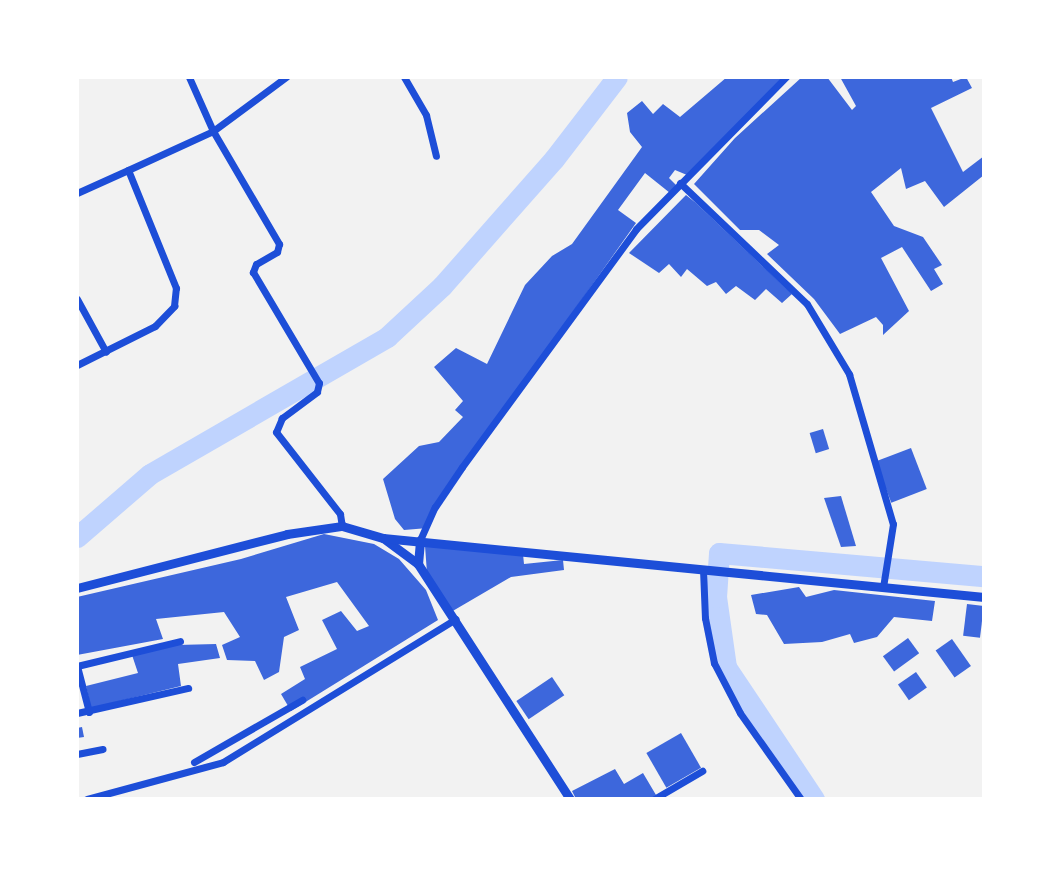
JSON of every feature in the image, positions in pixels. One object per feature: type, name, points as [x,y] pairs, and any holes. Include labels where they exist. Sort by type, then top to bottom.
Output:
[{"type":"street","points":[[188,77],[213,131],[279,244],[277,252],[256,264],[253,272],[319,383],[317,392],[282,418],[276,432],[340,514],[342,526]]},
{"type":"street","points":[[77,193],[213,131],[286,77]]},
{"type":"street","points":[[404,77],[426,115],[436,156]]},
{"type":"street","points":[[418,564],[420,540],[435,507],[542,354],[636,229],[786,77]]},
{"type":"street","points":[[77,365],[155,326],[170,313],[177,297],[128,170]]},
{"type":"street","points":[[680,183],[807,304],[849,374],[888,499],[892,535],[883,582]]},
{"type":"street","points":[[77,299],[106,352]]},
{"type":"street","points":[[77,588],[287,534],[342,526],[383,538],[721,572],[883,582],[984,597]]},
{"type":"street","points":[[383,538],[418,564],[570,799]]},
{"type":"street","points":[[704,569],[705,618],[715,663],[740,713],[801,799]]},
{"type":"street","points":[[87,799],[199,771],[455,619]]},
{"type":"street","points":[[89,712],[77,666],[180,641]]},
{"type":"street","points":[[77,713],[188,688]]},
{"type":"street","points":[[194,762],[248,740],[302,700]]},
{"type":"street","points":[[77,754],[103,749]]},
{"type":"street","points":[[654,799],[702,771]]},
{"type":"building","points":[[727,77],[786,77],[687,175],[675,170],[669,178],[677,186],[670,193],[645,173],[618,210],[636,223],[435,507],[428,528],[404,530],[395,519],[383,479],[419,446],[439,442],[463,417],[455,410],[463,401],[434,367],[456,348],[487,364],[525,285],[552,256],[572,244],[642,147],[630,132],[627,113],[642,101],[653,114],[663,104],[680,117]]},
{"type":"building","points":[[802,77],[827,77],[852,110],[856,106],[840,77],[951,77],[953,82],[966,77],[972,88],[931,108],[963,172],[984,156],[984,175],[944,207],[925,181],[906,189],[901,168],[871,192],[894,226],[923,237],[942,265],[934,269],[943,284],[931,291],[902,247],[881,258],[909,311],[883,335],[883,325],[876,317],[840,334],[814,299],[767,254],[779,245],[759,230],[740,230],[694,184],[735,138]]},
{"type":"building","points":[[686,195],[792,294],[782,303],[766,289],[755,300],[736,286],[726,294],[716,282],[707,286],[687,269],[681,277],[669,264],[659,273],[629,253]]},
{"type":"building","points":[[823,429],[829,449],[816,453],[810,433]]},
{"type":"building","points":[[911,448],[927,489],[891,503],[876,462]]},
{"type":"building","points":[[841,496],[856,546],[841,547],[824,498]]},
{"type":"building","points":[[324,534],[374,544],[399,559],[426,590],[438,620],[291,711],[281,694],[305,679],[300,667],[337,649],[322,620],[341,611],[357,631],[369,626],[337,582],[286,597],[299,630],[284,637],[279,672],[264,680],[255,661],[227,660],[222,645],[240,637],[224,612],[156,619],[163,639],[77,655],[77,597],[241,559]]},
{"type":"building","points":[[425,546],[523,554],[524,564],[563,560],[564,570],[511,577],[451,612],[427,573]]},
{"type":"building","points":[[799,587],[806,597],[834,590],[935,601],[932,621],[894,617],[877,637],[854,643],[850,634],[822,642],[784,644],[767,615],[756,614],[751,595]]},
{"type":"building","points":[[967,604],[984,606],[980,638],[963,636]]},
{"type":"building","points":[[908,638],[919,653],[894,672],[883,656]]},
{"type":"building","points":[[952,639],[971,666],[955,678],[936,650]]},
{"type":"building","points":[[216,644],[220,658],[178,664],[181,686],[91,708],[86,686],[138,673],[132,655],[177,645]]},
{"type":"building","points":[[916,672],[927,688],[909,700],[898,685]]},
{"type":"building","points":[[552,677],[564,695],[529,719],[516,701]]},
{"type":"building","points":[[82,727],[84,737],[77,738],[77,728]]},
{"type":"building","points":[[681,733],[701,768],[666,788],[646,753]]},
{"type":"building","points":[[615,769],[624,784],[643,773],[656,795],[649,799],[576,799],[572,791]]},
{"type":"waterway","points":[[77,537],[150,474],[387,337],[442,286],[554,159],[617,77]]},
{"type":"waterway","points":[[814,799],[726,667],[716,597],[719,553],[984,576]]}]
